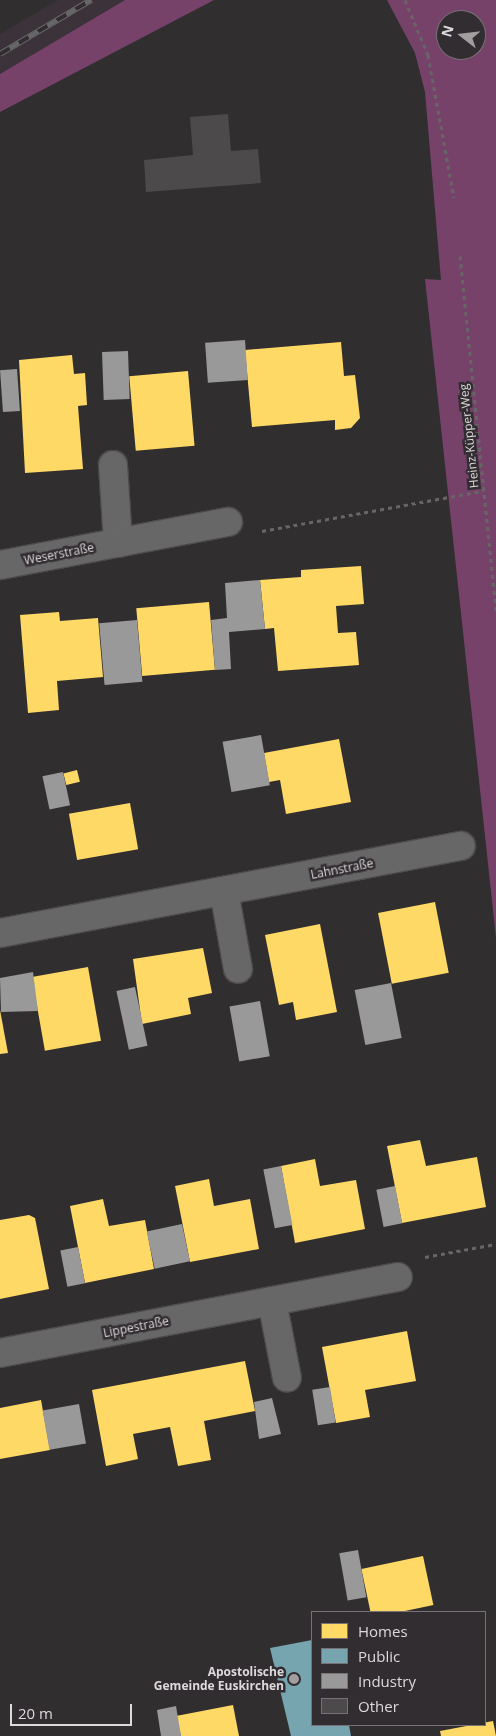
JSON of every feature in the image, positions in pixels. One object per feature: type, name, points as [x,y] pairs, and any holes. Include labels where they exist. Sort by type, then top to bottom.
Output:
[{"type":"street","points":[[113,465],[118,543]]},
{"type":"street","name":"Weserstraße","points":[[0,565],[228,522]]},
{"type":"street","name":"Lahnstraße","points":[[0,933],[460,846]]},
{"type":"street","points":[[224,891],[238,969]]},
{"type":"street","name":"Lippestraße","points":[[0,1353],[398,1277]]},
{"type":"street","points":[[272,1301],[287,1378]]},
{"type":"path","points":[[405,0],[428,55],[454,198]]},
{"type":"path","name":"Heinz-Küpper-Weg","points":[[460,256],[496,613]]},
{"type":"path","points":[[228,522],[258,532],[483,491]]},
{"type":"path","points":[[418,1258],[496,1244]]},
{"type":"shaded area","points":[[58,0],[125,0],[0,74],[0,34]]},
{"type":"shaded area","points":[[125,0],[214,0],[0,112],[0,74]]},
{"type":"shaded area","points":[[387,0],[496,0],[496,938],[425,279],[441,280],[425,92],[415,53]]},
{"type":"building: Homes","points":[[341,342],[344,376],[355,375],[360,418],[351,428],[335,430],[335,420],[252,427],[245,350]]},
{"type":"building: Homes","points":[[72,355],[74,374],[85,373],[87,405],[78,406],[83,469],[25,473],[19,360]]},
{"type":"building: Homes","points":[[188,371],[195,446],[136,451],[129,376]]},
{"type":"building: Homes","points":[[361,566],[364,604],[336,606],[338,633],[356,632],[359,665],[278,671],[274,628],[265,629],[260,580],[301,577],[301,570]]},
{"type":"building: Homes","points":[[209,602],[215,670],[142,676],[136,608]]},
{"type":"building: Homes","points":[[59,612],[60,621],[98,618],[103,677],[57,681],[59,710],[28,713],[20,615]]},
{"type":"building: Homes","points":[[339,739],[351,802],[286,814],[280,780],[269,782],[264,753]]},
{"type":"building: Homes","points":[[77,770],[80,782],[66,785],[63,773]]},
{"type":"building: Homes","points":[[130,803],[138,849],[77,860],[69,814]]},
{"type":"building: Homes","points":[[435,902],[449,973],[392,984],[378,913]]},
{"type":"building: Homes","points":[[320,924],[337,1012],[296,1020],[293,1002],[279,1005],[265,935]]},
{"type":"building: Homes","points":[[203,948],[212,993],[188,998],[191,1014],[142,1024],[133,959]]},
{"type":"building: Homes","points":[[88,967],[101,1041],[45,1051],[32,977]]},
{"type":"building: Homes","points":[[0,1010],[8,1053],[0,1054]]},
{"type":"building: Homes","points":[[420,1140],[426,1166],[477,1157],[486,1207],[402,1223],[387,1146]]},
{"type":"building: Homes","points":[[315,1159],[320,1186],[356,1180],[365,1229],[295,1243],[281,1166]]},
{"type":"building: Homes","points":[[209,1179],[214,1206],[250,1199],[259,1249],[190,1262],[175,1186]]},
{"type":"building: Homes","points":[[103,1199],[109,1226],[145,1220],[154,1269],[85,1283],[70,1206]]},
{"type":"building: Homes","points":[[29,1215],[35,1218],[49,1289],[0,1299],[0,1220]]},
{"type":"building: Homes","points":[[407,1331],[416,1381],[365,1390],[370,1417],[336,1423],[322,1347]]},
{"type":"building: Homes","points":[[245,1361],[255,1411],[204,1421],[211,1460],[178,1466],[170,1427],[133,1434],[138,1459],[106,1466],[92,1390]]},
{"type":"building: Homes","points":[[41,1400],[50,1450],[0,1459],[0,1408]]},
{"type":"building: Homes","points":[[423,1556],[433,1605],[405,1611],[370,1611],[361,1569]]},
{"type":"building: Homes","points":[[233,1705],[239,1736],[181,1736],[176,1716]]},
{"type":"building: Homes","points":[[493,1721],[496,1736],[441,1736],[440,1731],[466,1726],[486,1726],[486,1722]]},
{"type":"building: Public","name":"Apostolische Gemeinde Euskirchen","points":[[311,1640],[311,1726],[349,1726],[351,1736],[291,1736],[270,1648]]},
{"type":"building: Industry","points":[[245,340],[248,380],[208,383],[205,343]]},
{"type":"building: Industry","points":[[128,351],[130,399],[104,400],[102,352]]},
{"type":"building: Industry","points":[[17,369],[20,411],[3,412],[0,370]]},
{"type":"building: Industry","points":[[260,580],[265,629],[229,632],[231,669],[215,670],[211,620],[227,618],[225,583]]},
{"type":"building: Industry","points":[[137,620],[142,682],[105,685],[99,623]]},
{"type":"building: Industry","points":[[261,735],[270,785],[231,792],[223,742]]},
{"type":"building: Industry","points":[[63,772],[70,805],[50,810],[42,776]]},
{"type":"building: Industry","points":[[33,972],[38,1011],[1,1012],[0,978]]},
{"type":"building: Industry","points":[[391,983],[402,1038],[365,1045],[355,990]]},
{"type":"building: Industry","points":[[135,987],[147,1046],[129,1050],[116,991]]},
{"type":"building: Industry","points":[[260,1001],[270,1056],[239,1062],[229,1006]]},
{"type":"building: Industry","points":[[281,1166],[292,1225],[275,1228],[263,1169]]},
{"type":"building: Industry","points":[[395,1186],[402,1223],[384,1227],[376,1190]]},
{"type":"building: Industry","points":[[182,1224],[190,1261],[155,1269],[147,1231]]},
{"type":"building: Industry","points":[[78,1247],[85,1283],[67,1287],[60,1250]]},
{"type":"building: Industry","points":[[330,1387],[336,1423],[318,1425],[312,1390]]},
{"type":"building: Industry","points":[[272,1398],[281,1434],[259,1439],[254,1402]]},
{"type":"building: Industry","points":[[79,1404],[86,1443],[50,1450],[43,1410]]},
{"type":"building: Industry","points":[[358,1550],[366,1597],[348,1601],[339,1553]]},
{"type":"building: Industry","points":[[176,1706],[181,1736],[161,1736],[157,1710]]},
{"type":"building: Other","points":[[228,114],[231,151],[258,149],[261,183],[146,192],[144,160],[193,155],[190,117]]},
{"type":"railway","points":[[0,54],[91,0]]},
{"type":"place","name":"Apostolische Gemeinde Euskirchen","points":[[294,1679]]}]
